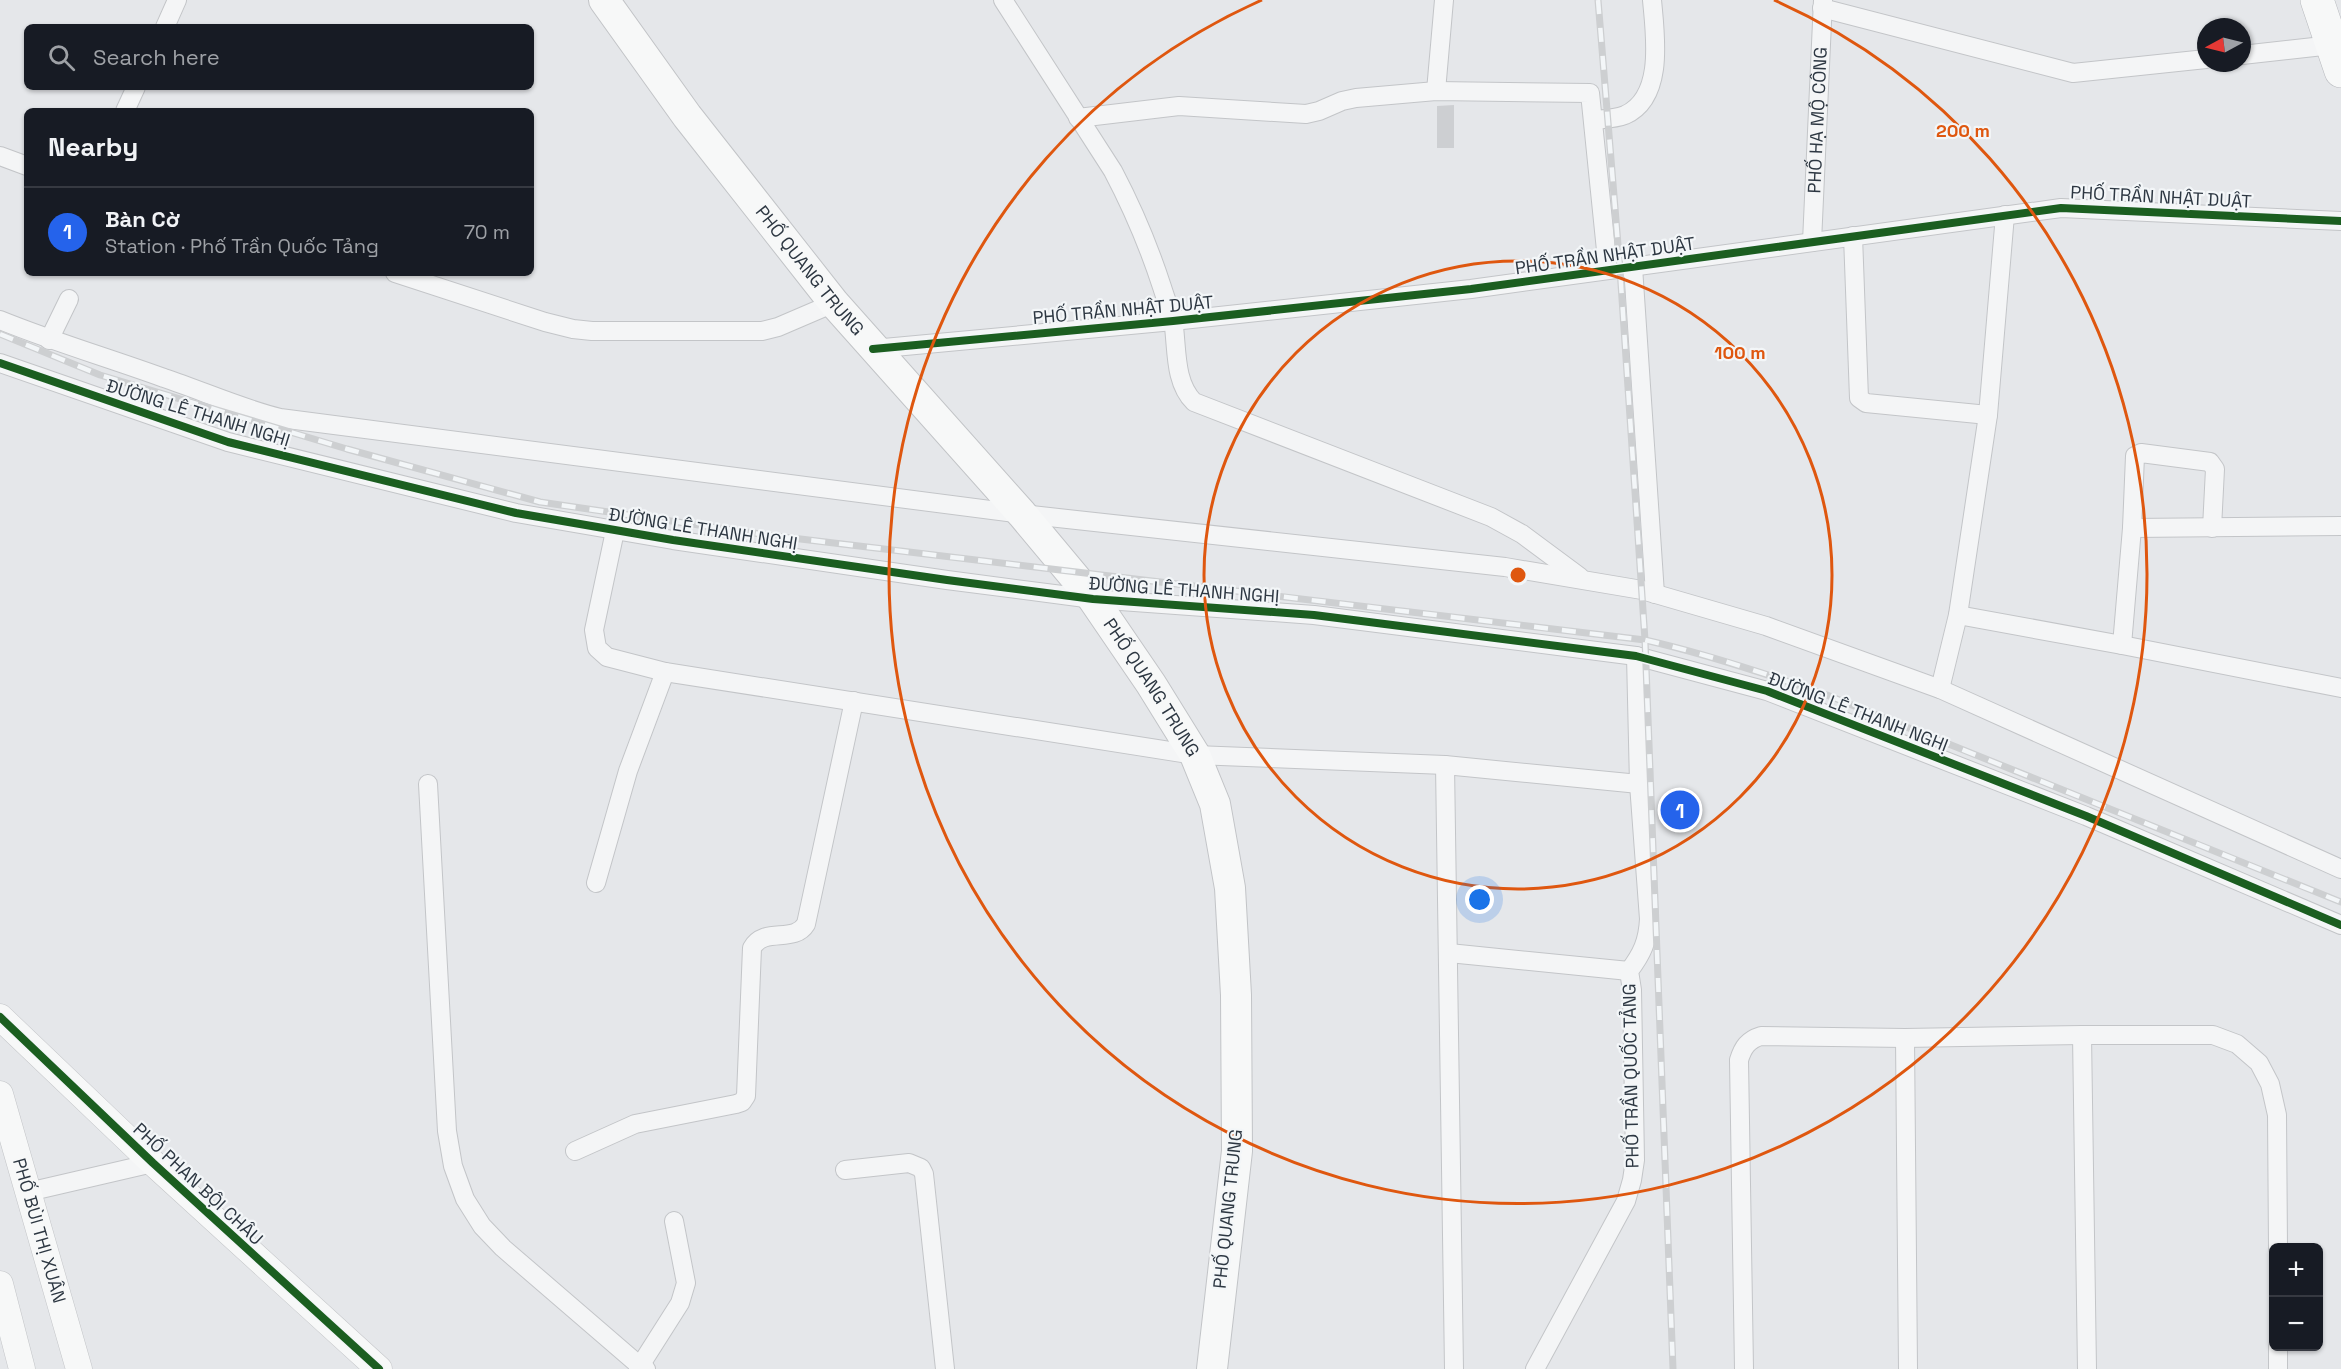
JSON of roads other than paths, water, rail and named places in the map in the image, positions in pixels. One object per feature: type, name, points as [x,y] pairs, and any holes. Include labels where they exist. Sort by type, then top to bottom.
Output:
[{"type":"highway","points":[[2317,0],[2337,58]]},
{"type":"main road","name":"PHỐ QUANG TRUNG","points":[[604,0],[687,116],[834,303],[1022,514],[1093,599],[1196,755],[1215,804],[1230,888],[1236,995],[1237,1151],[1212,1369]]},
{"type":"street","points":[[166,24],[177,0]]},
{"type":"street","points":[[1003,0],[1113,171],[1128,200],[1145,237],[1173,321],[1181,384],[1186,394],[1194,402],[1491,517],[1522,534],[1583,580]]},
{"type":"street","points":[[1436,92],[1444,0]]},
{"type":"street","points":[[1593,120],[1626,115],[1638,105],[1649,88],[1656,44],[1652,0]]},
{"type":"street","points":[[1823,4],[2073,73],[2197,60]]},
{"type":"street","name":"PHỐ HẠ MỘ CÔNG","points":[[1812,242],[1823,4]]},
{"type":"street","points":[[2251,55],[2337,58]]},
{"type":"street","points":[[126,108],[135,90]]},
{"type":"street","points":[[1078,118],[1179,106],[1306,114],[1356,98],[1436,92],[1590,93],[1608,270]]},
{"type":"street","points":[[0,156],[24,165]]},
{"type":"street","name":"PHỐ TRẦN NHẬT DUẬT","points":[[873,349],[1173,321],[1471,289],[2061,208],[2341,221]]},
{"type":"street","points":[[1940,690],[1958,615],[1988,415],[2005,215]]},
{"type":"street","points":[[1853,236],[1859,398],[1866,403],[1988,415]]},
{"type":"street","points":[[1633,267],[1654,594]]},
{"type":"street","points":[[404,276],[545,322],[592,331],[762,331],[778,327],[834,303]]},
{"type":"street","points":[[49,340],[69,298]]},
{"type":"street","points":[[0,320],[49,340],[163,377],[252,411],[280,418],[1022,514],[1505,567],[1654,594],[1766,626],[1940,690],[2341,869]]},
{"type":"street","name":"ĐƯỜNG LÊ THANH NGHỊ","points":[[0,363],[228,442],[516,513],[615,531],[946,580],[1093,599],[1314,615],[1636,656],[1767,691],[2086,816],[2341,925]]},
{"type":"street","points":[[2122,645],[2132,528],[2134,459],[2138,454],[2211,462],[2213,465],[2212,528]]},
{"type":"street","points":[[2132,528],[2341,526]]},
{"type":"street","points":[[615,531],[594,630],[597,648],[606,657],[665,672],[1196,755],[1445,765],[1639,784]]},
{"type":"street","points":[[1958,615],[2341,688]]},
{"type":"street","name":"PHỐ TRẦN QUỐC TẢNG","points":[[1534,1369],[1626,1201],[1632,1180],[1635,1148],[1632,990],[1629,971],[1641,955],[1648,939],[1649,919],[1639,784],[1636,656]]},
{"type":"street","points":[[596,883],[628,771],[665,672]]},
{"type":"street","points":[[575,1151],[635,1124],[736,1104],[746,1096],[752,948],[756,940],[796,933],[803,930],[806,924],[854,701]]},
{"type":"street","points":[[1445,765],[1454,1369]]},
{"type":"street","points":[[428,784],[447,1131],[453,1166],[465,1199],[482,1226],[503,1248],[642,1368],[680,1303],[686,1283],[674,1221]]},
{"type":"street","points":[[1449,953],[1629,971]]},
{"type":"street","name":"PHỐ PHAN BỘI CHÂU","points":[[0,1017],[153,1163],[379,1369]]},
{"type":"street","points":[[2082,1035],[2087,1369]]},
{"type":"street","points":[[1744,1369],[1739,1060],[1743,1048],[1751,1039],[1761,1036],[1905,1038],[2212,1035],[2237,1044],[2259,1063],[2270,1084],[2277,1115],[2278,1243]]},
{"type":"street","points":[[1905,1038],[1908,1369]]},
{"type":"street","name":"PHỐ BÙI THỊ XUÂN","points":[[0,1094],[79,1369]]},
{"type":"street","points":[[28,1192],[153,1163]]},
{"type":"street","points":[[845,1170],[909,1163],[921,1168],[924,1174],[945,1369]]},
{"type":"street","points":[[0,1284],[22,1369]]},
{"type":"street","points":[[2278,1351],[2278,1369]]},
{"type":"railway","points":[[1598,0],[1620,269],[1645,640],[1673,1369]]},
{"type":"railway","points":[[0,334],[100,375],[347,449],[540,502],[767,535],[1645,640],[1737,665],[1827,695],[2341,902]]},
{"type":"place","name":"Bàn Cờ","points":[[1680,810]]}]
